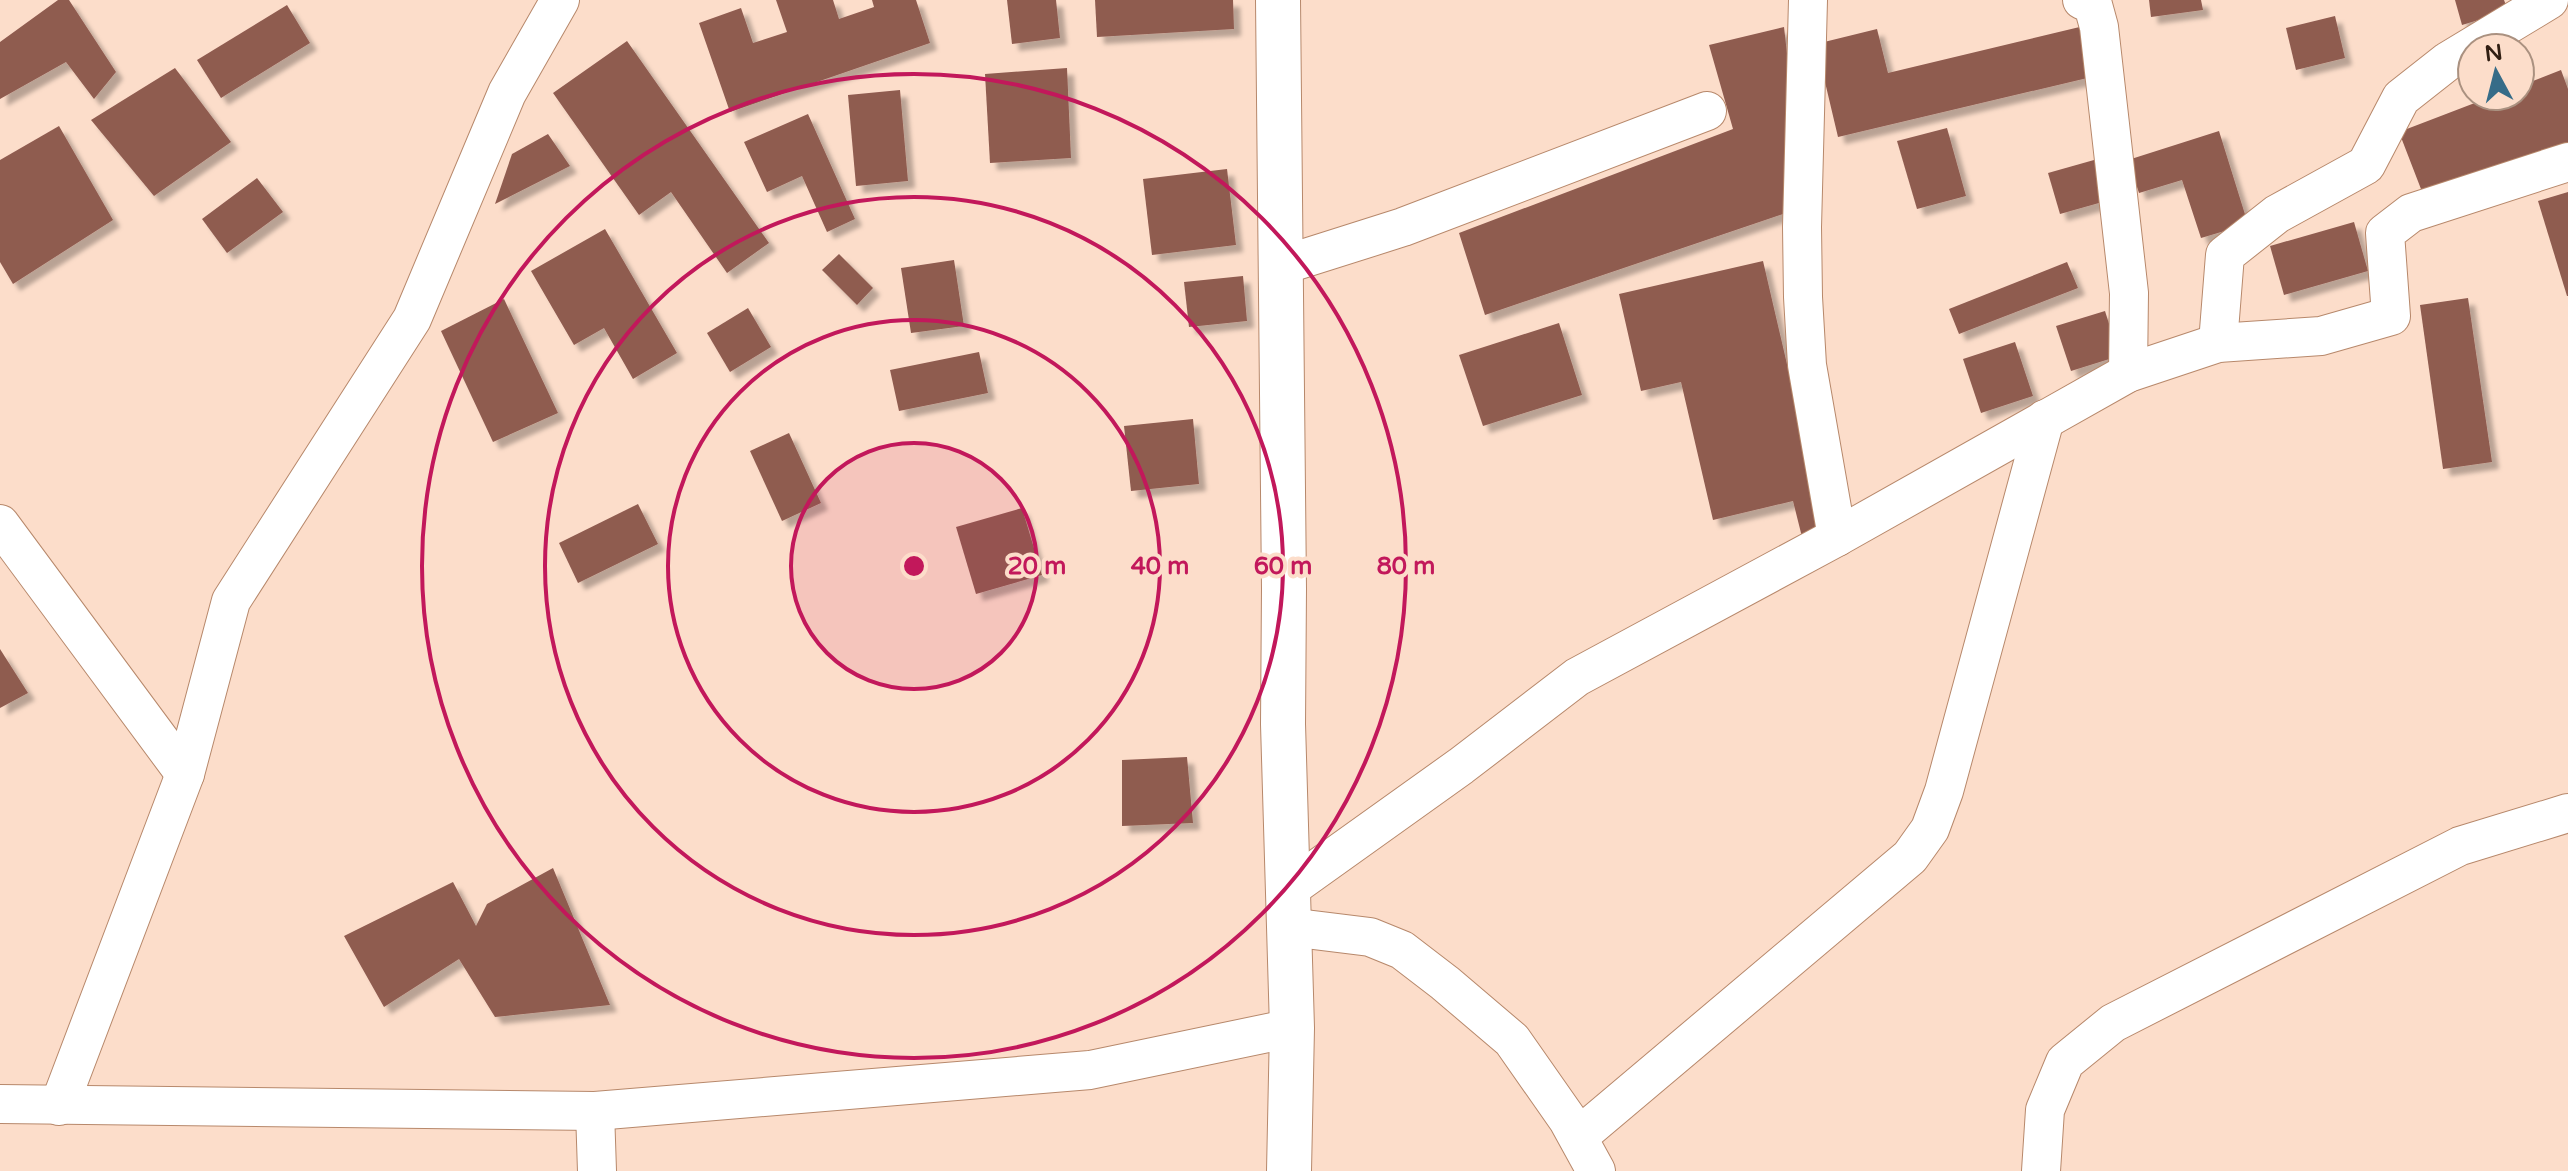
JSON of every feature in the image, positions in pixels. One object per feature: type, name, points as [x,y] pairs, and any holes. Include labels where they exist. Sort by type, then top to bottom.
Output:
[{"type":"street","points":[[59,1106],[185,774],[231,601],[412,319],[507,93],[560,0]]},
{"type":"street","points":[[1278,0],[1283,724],[1292,1028],[1289,1171]]},
{"type":"street","points":[[1808,0],[1803,297],[1807,365],[1837,537]]},
{"type":"street","points":[[2082,0],[2093,5],[2101,42],[2129,293],[2128,373]]},
{"type":"street","points":[[2218,343],[2225,255],[2277,214],[2366,165],[2401,98],[2448,61],[2549,0]]},
{"type":"street","points":[[1280,266],[1403,227],[1707,111]]},
{"type":"street","points":[[1289,908],[1461,766],[1577,677],[1837,537],[2128,373],[2218,343],[2321,336],[2391,316],[2385,233],[2411,213],[2568,162]]},
{"type":"street","points":[[1578,1137],[1910,857],[1930,829],[1944,791],[2045,419]]},
{"type":"street","points":[[0,524],[185,774]]},
{"type":"street","points":[[2041,1171],[2045,1110],[2065,1062],[2113,1023],[2460,846],[2568,813]]},
{"type":"street","points":[[1289,908],[1402,950],[1512,1040],[1568,1120],[1596,1171]]},
{"type":"street","points":[[0,1104],[595,1111],[1090,1070],[1292,1028]]},
{"type":"street","points":[[595,1111],[597,1171]]},
{"type":"building","points":[[58,0],[69,0],[116,72],[94,99],[66,62],[0,99],[0,42]]},
{"type":"building","points":[[776,0],[833,0],[839,19],[874,7],[872,0],[916,0],[930,43],[730,112],[699,23],[741,8],[753,43],[787,32]]},
{"type":"building","points":[[1007,0],[1056,0],[1060,38],[1012,44]]},
{"type":"building","points":[[1095,0],[1233,0],[1234,29],[1097,37]]},
{"type":"building","points":[[2149,0],[2201,0],[2203,10],[2151,17]]},
{"type":"building","points":[[2455,0],[2504,0],[2508,11],[2462,25]]},
{"type":"building","points":[[287,5],[310,43],[221,98],[197,60]]},
{"type":"building","points":[[2335,16],[2345,58],[2296,70],[2286,28]]},
{"type":"building","points":[[2088,25],[2100,75],[1838,137],[1816,44],[1877,29],[1888,73]]},
{"type":"building","points":[[1784,27],[1794,115],[1783,214],[1485,315],[1459,233],[1733,129],[1709,45]]},
{"type":"building","points":[[627,41],[769,243],[727,273],[671,192],[639,215],[553,93]]},
{"type":"building","points":[[175,68],[231,142],[154,196],[91,120]]},
{"type":"building","points":[[1067,68],[1071,158],[990,163],[985,74]]},
{"type":"building","points":[[2561,70],[2568,89],[2568,148],[2426,202],[2399,132],[2456,110],[2536,112],[2536,80]]},
{"type":"building","points":[[900,90],[908,181],[856,186],[848,95]]},
{"type":"building","points":[[808,114],[855,219],[827,232],[802,176],[767,192],[744,142]]},
{"type":"building","points":[[59,126],[113,220],[13,284],[0,262],[0,160]]},
{"type":"building","points":[[1947,128],[1966,196],[1917,209],[1897,141]]},
{"type":"building","points":[[2219,131],[2248,224],[2201,238],[2182,180],[2139,193],[2128,160]]},
{"type":"building","points":[[548,134],[570,166],[495,204],[512,154]]},
{"type":"building","points":[[2094,160],[2106,201],[2060,214],[2048,173]]},
{"type":"building","points":[[1227,169],[1236,245],[1152,255],[1143,179]]},
{"type":"building","points":[[257,178],[283,212],[227,253],[202,219]]},
{"type":"building","points":[[2568,192],[2568,296],[2567,296],[2538,201]]},
{"type":"building","points":[[2354,222],[2368,271],[2284,295],[2270,246]]},
{"type":"building","points":[[605,229],[677,353],[633,379],[604,328],[574,345],[531,271]]},
{"type":"building","points":[[839,254],[873,288],[857,305],[822,270]]},
{"type":"building","points":[[954,260],[964,326],[911,333],[901,268]]},
{"type":"building","points":[[1763,261],[1826,532],[1802,537],[1793,501],[1713,520],[1681,382],[1641,391],[1619,294]]},
{"type":"building","points":[[2067,262],[2078,288],[1959,334],[1949,309]]},
{"type":"building","points":[[1243,276],[1247,321],[1189,327],[1184,282]]},
{"type":"building","points":[[2468,298],[2492,462],[2443,469],[2420,305]]},
{"type":"building","points":[[504,299],[558,413],[493,442],[441,331]]},
{"type":"building","points":[[748,308],[771,347],[730,372],[707,333]]},
{"type":"building","points":[[2105,311],[2119,356],[2071,371],[2056,326]]},
{"type":"building","points":[[1559,323],[1582,395],[1483,426],[1459,355]]},
{"type":"building","points":[[2015,342],[2033,396],[1981,413],[1963,359]]},
{"type":"building","points":[[979,352],[988,393],[899,411],[890,370]]},
{"type":"building","points":[[1193,419],[1199,484],[1131,491],[1124,426]]},
{"type":"building","points":[[789,433],[821,503],[782,521],[750,451]]},
{"type":"building","points":[[638,504],[658,544],[578,583],[559,543]]},
{"type":"building","points":[[1022,508],[1042,575],[976,594],[956,527]]},
{"type":"building","points":[[0,649],[28,693],[0,708]]},
{"type":"building","points":[[1187,757],[1193,823],[1122,826],[1122,760]]},
{"type":"building","points":[[553,868],[610,1005],[495,1017],[459,959],[384,1007],[344,936],[453,882],[476,926],[487,904]]}]
